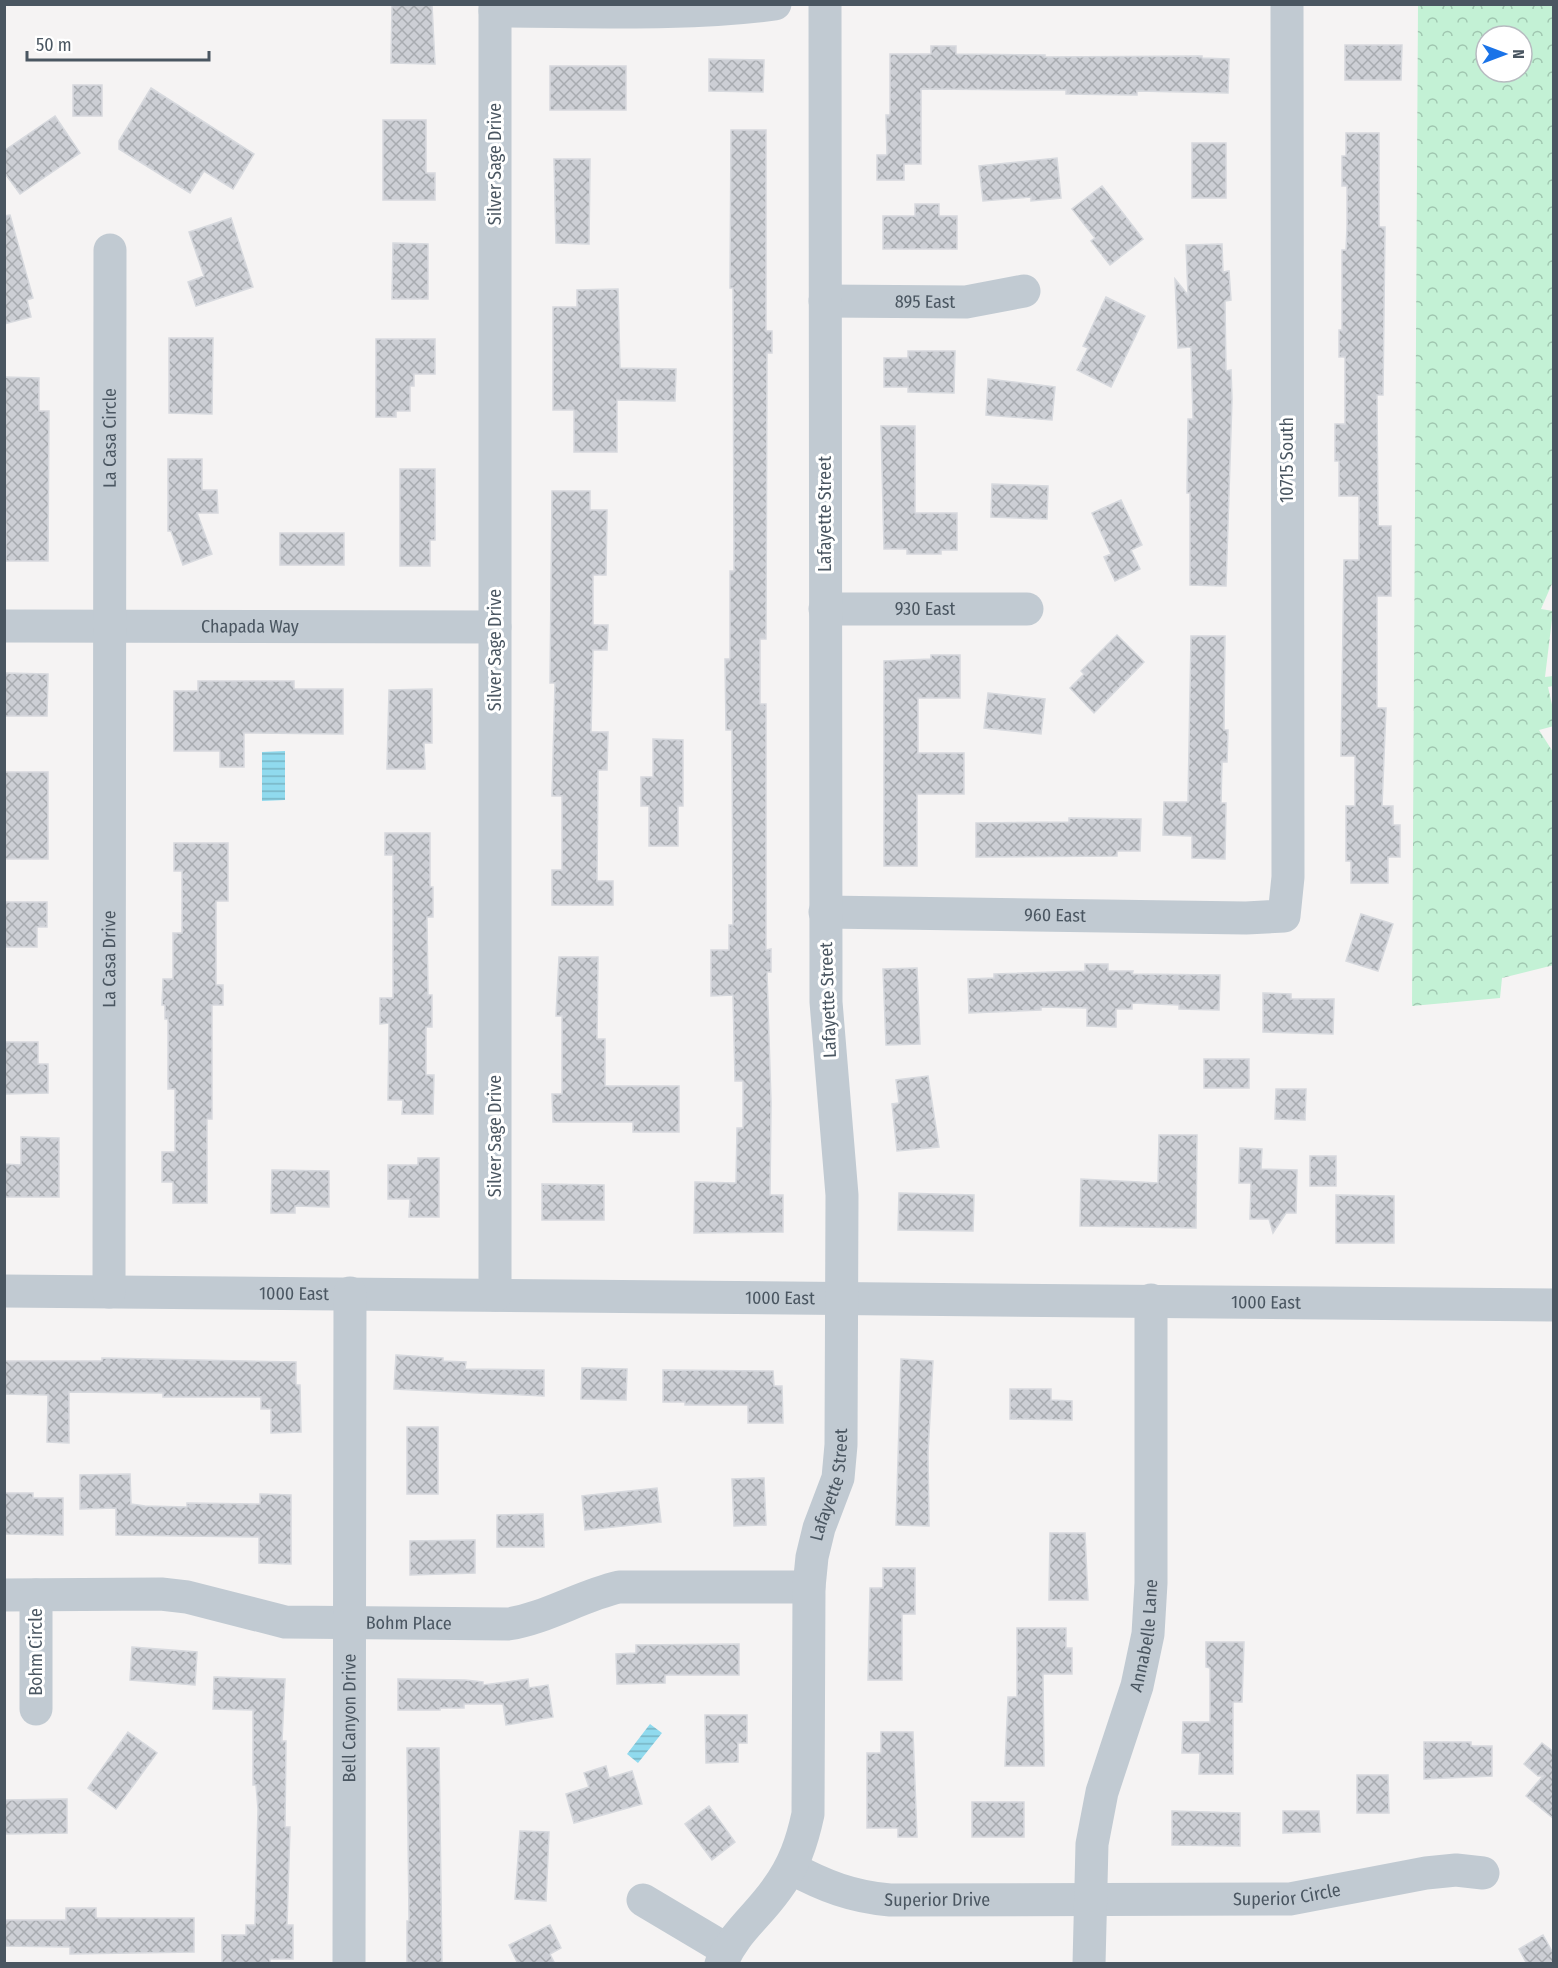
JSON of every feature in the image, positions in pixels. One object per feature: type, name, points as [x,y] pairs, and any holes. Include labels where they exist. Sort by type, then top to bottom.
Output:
[{"type":"street","points":[[495,8],[725,10],[775,4]]},
{"type":"street","name":"Lafayette Street","points":[[724,1957],[748,1920],[775,1892],[791,1868],[802,1841],[808,1814],[809,1587],[812,1557],[819,1528],[838,1478],[842,1446],[841,1175],[826,1002],[825,4]]},
{"type":"street","name":"10715 South","points":[[1284,916],[1288,877],[1287,4]]},
{"type":"street","name":"Silver Sage Drive","points":[[495,8],[495,1294]]},
{"type":"street","name":"La Casa Circle","points":[[110,250],[110,626]]},
{"type":"street","name":"895 East","points":[[825,301],[966,302],[1024,291]]},
{"type":"street","name":"930 East","points":[[825,609],[1027,609]]},
{"type":"street","name":"Chapada Way","points":[[4,626],[495,627]]},
{"type":"street","name":"La Casa Drive","points":[[109,1292],[110,626]]},
{"type":"street","name":"960 East","points":[[825,912],[1246,918],[1284,916]]},
{"type":"street","name":"1000 East","points":[[4,1291],[1554,1305]]},
{"type":"street","name":"Bell Canyon Drive","points":[[349,1964],[351,1293]]},
{"type":"street","name":"Annabelle Lane","points":[[1089,1964],[1092,1844],[1102,1791],[1137,1686],[1148,1634],[1151,1583],[1151,1300]]},
{"type":"street","name":"Bohm Place","points":[[20,1595],[161,1594],[187,1597],[285,1622],[508,1624],[531,1620],[596,1592],[619,1587],[809,1587]]},
{"type":"street","name":"Bohm Circle","points":[[20,1595],[36,1709]]},
{"type":"street","name":"Superior Drive","points":[[791,1868],[835,1889],[866,1898],[1089,1900]]},
{"type":"street","name":"Superior Circle","points":[[1089,1900],[1290,1899],[1426,1873],[1456,1870],[1484,1873]]},
{"type":"street","points":[[643,1900],[724,1957]]},
{"type":"green space","points":[[1418,5],[1553,5],[1554,579],[1541,609],[1553,611],[1545,677],[1553,676],[1553,686],[1548,687],[1554,726],[1539,730],[1553,752],[1554,965],[1502,978],[1500,998],[1412,1006]]},
{"type":"water","points":[[285,751],[285,800],[262,801],[262,752]]},
{"type":"water","points":[[650,1724],[662,1733],[638,1763],[627,1754]]},
{"type":"building","points":[[392,5],[432,5],[435,64],[391,63]]},
{"type":"building","points":[[1345,45],[1402,45],[1401,80],[1345,80]]},
{"type":"building","points":[[931,46],[956,46],[956,54],[1045,55],[1045,57],[1202,56],[1202,58],[1229,59],[1228,93],[1137,91],[1137,95],[1066,94],[1066,90],[921,89],[921,164],[904,164],[904,180],[877,180],[877,155],[887,155],[886,115],[890,115],[890,54],[931,54]]},
{"type":"building","points":[[709,59],[764,60],[763,92],[709,91]]},
{"type":"building","points":[[550,66],[626,66],[626,110],[550,110]]},
{"type":"building","points":[[73,85],[102,85],[102,116],[73,116]]},
{"type":"building","points":[[151,88],[254,154],[233,189],[204,171],[190,193],[119,149],[119,141]]},
{"type":"building","points":[[55,116],[80,153],[20,194],[4,172],[4,151]]},
{"type":"building","points":[[383,120],[426,120],[426,173],[435,173],[435,200],[383,200]]},
{"type":"building","points":[[731,130],[766,130],[766,331],[772,331],[772,353],[767,353],[766,639],[760,639],[760,704],[766,704],[766,950],[771,949],[771,972],[767,972],[771,1103],[770,1195],[783,1195],[783,1232],[694,1233],[695,1182],[736,1183],[737,1128],[743,1128],[743,1081],[735,1081],[733,995],[711,996],[711,950],[729,950],[729,925],[733,925],[732,730],[726,730],[725,659],[730,659],[730,571],[734,571],[733,288],[730,288]]},
{"type":"building","points":[[1346,133],[1379,133],[1379,227],[1385,227],[1383,395],[1377,395],[1378,526],[1391,526],[1391,596],[1377,596],[1377,708],[1386,708],[1382,806],[1393,806],[1393,825],[1400,825],[1400,857],[1388,857],[1388,883],[1351,883],[1351,861],[1346,861],[1346,806],[1355,806],[1355,756],[1341,756],[1344,560],[1359,560],[1359,496],[1339,496],[1339,461],[1335,461],[1335,424],[1345,424],[1345,357],[1339,357],[1339,330],[1342,330],[1342,250],[1346,250],[1347,227],[1347,186],[1342,186],[1342,156],[1346,156]]},
{"type":"building","points":[[1192,143],[1226,143],[1226,198],[1192,198]]},
{"type":"building","points":[[1057,158],[1061,198],[1031,201],[1031,197],[983,201],[979,166]]},
{"type":"building","points":[[554,159],[590,159],[589,244],[556,243]]},
{"type":"building","points":[[1102,186],[1143,239],[1110,265],[1091,241],[1095,238],[1072,209]]},
{"type":"building","points":[[915,204],[939,204],[939,216],[957,216],[957,249],[883,249],[883,216],[915,216]]},
{"type":"building","points":[[10,215],[33,298],[27,300],[31,317],[4,324],[4,216]]},
{"type":"building","points":[[231,218],[253,287],[196,306],[188,282],[204,276],[189,232]]},
{"type":"building","points":[[393,243],[428,244],[428,299],[392,299]]},
{"type":"building","points":[[1222,244],[1223,272],[1229,271],[1231,300],[1225,301],[1226,371],[1231,370],[1232,399],[1226,586],[1190,585],[1190,493],[1187,493],[1188,419],[1193,419],[1191,347],[1178,348],[1175,279],[1188,295],[1186,245]]},
{"type":"building","points":[[618,289],[620,368],[676,369],[675,401],[617,400],[617,452],[574,452],[574,410],[553,410],[553,307],[577,307],[577,290]]},
{"type":"building","points":[[1106,297],[1145,316],[1111,387],[1077,370],[1088,348],[1083,346]]},
{"type":"building","points":[[169,338],[213,338],[212,414],[169,413]]},
{"type":"building","points":[[376,339],[435,339],[435,374],[414,374],[414,386],[410,386],[410,411],[396,411],[396,417],[376,417]]},
{"type":"building","points":[[908,351],[955,351],[954,393],[908,392],[908,387],[884,387],[884,358],[908,358]]},
{"type":"building","points":[[4,377],[39,378],[39,411],[49,411],[48,561],[6,561]]},
{"type":"building","points":[[988,379],[1055,387],[1052,420],[986,415]]},
{"type":"building","points":[[881,426],[915,426],[915,513],[957,513],[957,550],[941,550],[941,554],[907,554],[907,549],[884,549]]},
{"type":"building","points":[[168,459],[202,459],[202,490],[217,490],[218,513],[197,513],[212,554],[183,565],[171,531],[168,531]]},
{"type":"building","points":[[400,469],[435,469],[435,540],[430,540],[430,566],[400,566]]},
{"type":"building","points":[[992,484],[1048,486],[1047,519],[991,517]]},
{"type":"building","points":[[552,491],[590,491],[590,510],[607,510],[606,575],[593,575],[593,625],[608,625],[607,650],[593,650],[591,732],[608,732],[607,770],[598,770],[597,881],[613,881],[613,905],[552,905],[552,870],[562,870],[562,796],[552,796],[555,683],[550,683]]},
{"type":"building","points":[[1121,500],[1142,545],[1131,550],[1140,569],[1115,581],[1104,557],[1111,554],[1092,513]]},
{"type":"building","points":[[280,533],[344,533],[344,565],[280,565]]},
{"type":"building","points":[[1117,635],[1144,662],[1094,713],[1070,688],[1084,674],[1081,671]]},
{"type":"building","points":[[1191,636],[1225,636],[1224,730],[1228,730],[1227,762],[1222,762],[1221,803],[1226,803],[1225,859],[1192,858],[1192,836],[1163,835],[1164,802],[1188,802]]},
{"type":"building","points":[[931,655],[960,655],[960,698],[918,698],[918,753],[964,753],[964,794],[917,794],[917,866],[884,866],[884,661],[931,659]]},
{"type":"building","points":[[4,673],[48,674],[47,716],[4,716]]},
{"type":"building","points":[[198,681],[294,681],[294,689],[343,689],[343,734],[244,733],[244,767],[220,767],[220,751],[174,751],[174,691],[198,691]]},
{"type":"building","points":[[432,689],[432,743],[424,743],[425,769],[387,769],[389,690]]},
{"type":"building","points":[[988,693],[1045,699],[1041,734],[984,728]]},
{"type":"building","points":[[653,739],[683,740],[683,806],[678,806],[678,846],[649,846],[649,806],[641,806],[641,777],[653,777]]},
{"type":"building","points":[[5,772],[48,772],[48,859],[4,859]]},
{"type":"building","points":[[1069,818],[1141,819],[1140,851],[1117,851],[1117,856],[976,857],[976,823],[1069,822]]},
{"type":"building","points":[[385,833],[430,833],[430,887],[433,887],[433,917],[427,917],[428,995],[432,995],[432,1027],[426,1027],[426,1075],[434,1075],[433,1114],[402,1114],[403,1100],[388,1100],[389,1023],[380,1024],[380,998],[393,998],[393,855],[385,855]]},
{"type":"building","points":[[174,843],[228,843],[228,901],[216,901],[216,985],[223,985],[223,1005],[212,1005],[212,1119],[207,1119],[207,1203],[173,1203],[173,1182],[162,1182],[162,1152],[175,1152],[175,1089],[168,1089],[168,1019],[165,1019],[165,1005],[162,1005],[163,979],[173,979],[173,933],[182,933],[182,871],[174,871]]},
{"type":"building","points":[[4,902],[47,902],[47,927],[37,927],[37,947],[4,947]]},
{"type":"building","points":[[1361,914],[1393,924],[1378,971],[1346,961]]},
{"type":"building","points":[[559,957],[598,957],[597,1039],[605,1039],[605,1086],[679,1086],[679,1132],[633,1132],[633,1122],[553,1122],[552,1094],[562,1094],[562,1016],[556,1016]]},
{"type":"building","points":[[1085,964],[1108,964],[1108,971],[1133,971],[1132,974],[1220,975],[1219,1010],[1179,1009],[1179,1005],[1132,1003],[1132,1009],[1116,1009],[1116,1027],[1087,1026],[1087,1008],[1041,1007],[1041,1010],[969,1013],[968,979],[994,978],[994,974],[1085,971]]},
{"type":"building","points":[[917,968],[920,1044],[886,1045],[883,969]]},
{"type":"building","points":[[1263,993],[1291,994],[1291,999],[1334,999],[1333,1034],[1263,1032]]},
{"type":"building","points":[[4,1042],[38,1042],[38,1064],[48,1064],[48,1093],[4,1094]]},
{"type":"building","points":[[1204,1059],[1249,1059],[1249,1088],[1204,1088]]},
{"type":"building","points":[[928,1076],[939,1147],[897,1151],[892,1104],[899,1103],[896,1080]]},
{"type":"building","points":[[1276,1089],[1306,1089],[1305,1120],[1275,1119]]},
{"type":"building","points":[[1159,1135],[1197,1135],[1196,1228],[1080,1226],[1081,1179],[1158,1183]]},
{"type":"building","points":[[21,1137],[59,1138],[59,1197],[4,1197],[4,1164],[21,1165]]},
{"type":"building","points":[[1240,1148],[1262,1149],[1261,1169],[1297,1170],[1296,1213],[1286,1213],[1273,1233],[1269,1219],[1250,1219],[1251,1183],[1239,1183]]},
{"type":"building","points":[[1310,1156],[1336,1156],[1336,1186],[1310,1186]]},
{"type":"building","points":[[418,1158],[439,1158],[439,1217],[409,1217],[410,1199],[388,1199],[388,1165],[418,1165]]},
{"type":"building","points":[[272,1170],[329,1171],[329,1207],[295,1206],[295,1213],[271,1213]]},
{"type":"building","points":[[542,1184],[604,1185],[604,1220],[542,1220]]},
{"type":"building","points":[[899,1193],[974,1195],[973,1231],[898,1230]]},
{"type":"building","points":[[1336,1195],[1394,1196],[1394,1243],[1336,1243]]},
{"type":"building","points":[[396,1355],[466,1362],[465,1369],[544,1370],[544,1396],[394,1389]]},
{"type":"building","points":[[102,1358],[296,1362],[296,1385],[300,1385],[301,1432],[271,1433],[271,1409],[261,1409],[261,1397],[163,1397],[163,1393],[69,1392],[69,1443],[47,1442],[48,1395],[4,1394],[4,1361],[102,1361]]},
{"type":"building","points":[[901,1359],[933,1361],[928,1453],[929,1526],[896,1525]]},
{"type":"building","points":[[582,1368],[627,1369],[626,1400],[581,1399]]},
{"type":"building","points":[[663,1370],[773,1371],[774,1386],[782,1386],[783,1423],[748,1423],[748,1405],[685,1405],[685,1402],[663,1402]]},
{"type":"building","points":[[1010,1389],[1051,1389],[1051,1400],[1072,1401],[1072,1420],[1010,1419]]},
{"type":"building","points":[[407,1427],[438,1427],[438,1494],[407,1494]]},
{"type":"building","points":[[130,1474],[131,1504],[145,1506],[187,1507],[187,1503],[260,1504],[260,1494],[291,1495],[291,1564],[259,1563],[259,1537],[116,1535],[116,1508],[80,1509],[80,1475]]},
{"type":"building","points":[[764,1478],[766,1525],[734,1526],[732,1479]]},
{"type":"building","points":[[657,1488],[661,1522],[585,1530],[582,1496]]},
{"type":"building","points":[[4,1493],[33,1493],[33,1498],[63,1498],[63,1535],[4,1534]]},
{"type":"building","points":[[543,1514],[544,1547],[497,1547],[497,1515]]},
{"type":"building","points":[[1050,1533],[1085,1533],[1088,1600],[1049,1600]]},
{"type":"building","points":[[475,1540],[475,1573],[410,1575],[410,1541]]},
{"type":"building","points":[[883,1568],[915,1568],[915,1614],[902,1614],[902,1680],[868,1680],[870,1588],[883,1588]]},
{"type":"building","points":[[1017,1628],[1066,1628],[1066,1648],[1072,1648],[1072,1674],[1043,1674],[1044,1766],[1005,1766],[1008,1697],[1017,1697]]},
{"type":"building","points":[[1206,1642],[1244,1642],[1242,1702],[1233,1702],[1233,1774],[1199,1774],[1200,1753],[1182,1753],[1183,1722],[1210,1722],[1210,1668],[1206,1667]]},
{"type":"building","points":[[739,1644],[739,1675],[665,1675],[665,1683],[617,1684],[616,1654],[636,1653],[636,1645]]},
{"type":"building","points":[[132,1647],[197,1652],[195,1685],[130,1680]]},
{"type":"building","points":[[214,1677],[285,1679],[282,1741],[286,1741],[285,1827],[290,1827],[287,1925],[293,1925],[293,1959],[270,1959],[270,1964],[222,1963],[222,1935],[246,1935],[246,1925],[255,1925],[258,1809],[256,1785],[253,1785],[253,1710],[213,1709]]},
{"type":"building","points":[[398,1679],[465,1680],[483,1682],[483,1685],[528,1679],[529,1688],[548,1685],[553,1717],[506,1725],[503,1704],[464,1704],[464,1708],[440,1708],[440,1710],[398,1710]]},
{"type":"building","points":[[705,1715],[747,1715],[747,1743],[738,1743],[738,1762],[706,1763]]},
{"type":"building","points":[[128,1732],[157,1753],[116,1809],[88,1788]]},
{"type":"building","points":[[881,1732],[913,1732],[917,1837],[898,1837],[898,1828],[867,1828],[867,1753],[881,1753]]},
{"type":"building","points":[[1424,1742],[1471,1742],[1471,1746],[1492,1746],[1492,1776],[1424,1779]]},
{"type":"building","points":[[1542,1743],[1554,1752],[1554,1819],[1526,1796],[1543,1776],[1538,1776],[1524,1764]]},
{"type":"building","points":[[407,1748],[439,1748],[442,1964],[407,1964],[407,1921],[409,1921]]},
{"type":"building","points":[[606,1766],[609,1778],[632,1771],[642,1804],[574,1823],[566,1794],[589,1787],[584,1773]]},
{"type":"building","points":[[1357,1775],[1388,1775],[1389,1813],[1357,1813]]},
{"type":"building","points":[[67,1799],[67,1833],[4,1834],[4,1800]]},
{"type":"building","points":[[972,1802],[1024,1802],[1024,1837],[972,1837]]},
{"type":"building","points":[[709,1806],[735,1842],[712,1860],[685,1824]]},
{"type":"building","points":[[1172,1811],[1240,1813],[1240,1846],[1172,1845]]},
{"type":"building","points":[[1283,1811],[1319,1811],[1320,1832],[1283,1833]]},
{"type":"building","points":[[520,1831],[549,1832],[546,1901],[515,1899]]},
{"type":"building","points":[[66,1908],[96,1908],[96,1918],[194,1918],[194,1952],[70,1954],[70,1947],[4,1946],[4,1920],[66,1920]]},
{"type":"building","points":[[550,1925],[561,1948],[550,1954],[555,1964],[518,1964],[509,1945]]},
{"type":"building","points":[[1543,1935],[1554,1955],[1554,1964],[1527,1964],[1519,1949]]}]
